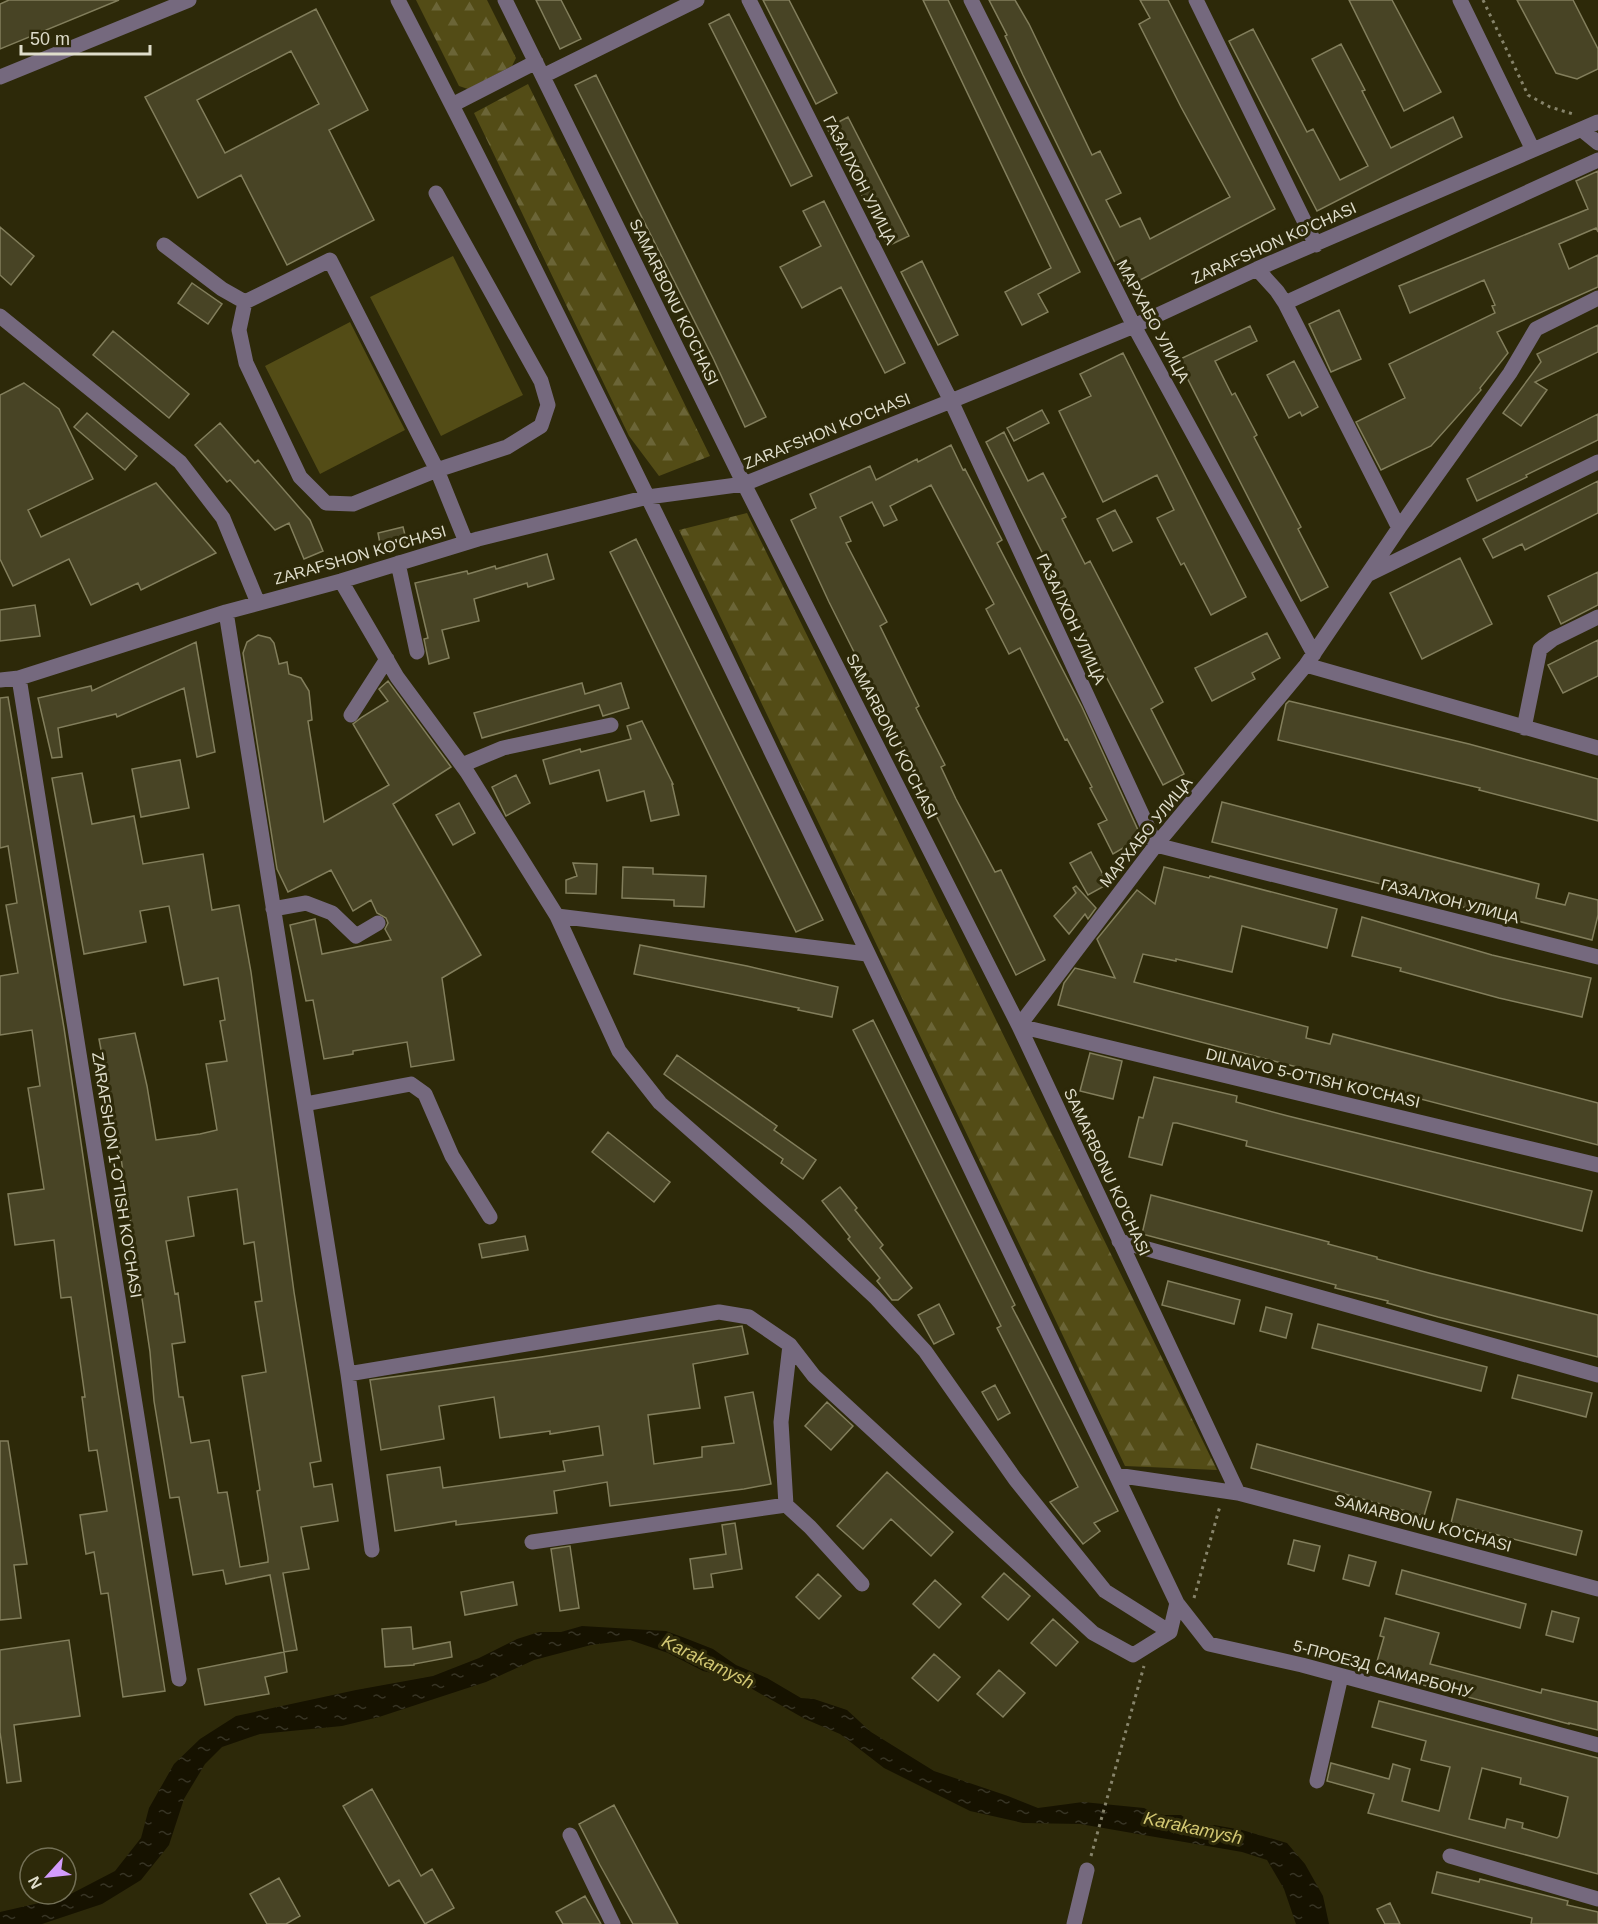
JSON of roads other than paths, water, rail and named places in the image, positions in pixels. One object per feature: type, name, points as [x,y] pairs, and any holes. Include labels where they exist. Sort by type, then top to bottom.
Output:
[{"type":"street","points":[[0,77],[189,0]]},
{"type":"street","points":[[348,1374],[719,1312],[749,1317],[790,1345],[814,1376],[1093,1634],[1133,1655],[1170,1632],[1177,1603],[1116,1474],[648,497],[398,0]]},
{"type":"street","name":"SAMARBONU KO'CHASI","points":[[505,0],[744,484],[1019,1026],[1119,1241],[1231,1492]]},
{"type":"street","points":[[452,105],[697,0]]},
{"type":"street","name":"ГАЗАЛХОН УЛИЦА","points":[[749,0],[951,401],[1156,845],[1598,957]]},
{"type":"street","name":"МАРХАБО УЛИЦА","points":[[971,0],[1134,326],[1310,660]]},
{"type":"street","points":[[1196,0],[1316,245]]},
{"type":"street","points":[[1460,0],[1533,150]]},
{"type":"street","name":"ZARAFSHON KO'CHASI","points":[[0,680],[19,678],[226,612],[341,581],[466,542],[648,497],[744,484],[1134,326],[1257,269],[1598,122]]},
{"type":"street","points":[[1582,130],[1598,143]]},
{"type":"street","points":[[1285,303],[1598,160]]},
{"type":"street","points":[[245,302],[239,330],[246,363],[300,477],[326,503],[353,504],[437,470],[507,447],[541,426],[548,405],[541,381],[436,193]]},
{"type":"street","points":[[164,245],[222,289],[245,302]]},
{"type":"street","points":[[245,302],[330,260],[437,470],[466,542]]},
{"type":"street","points":[[1257,269],[1285,303],[1399,528]]},
{"type":"street","name":"МАРХАБО УЛИЦА","points":[[1019,1026],[1156,845],[1310,660],[1399,528],[1510,373],[1536,329],[1598,298]]},
{"type":"street","points":[[0,316],[180,462],[223,518],[258,603]]},
{"type":"street","name":"МАРХАБО УЛИЦА","points":[[1369,574],[1598,462]]},
{"type":"street","points":[[398,563],[417,652]]},
{"type":"street","points":[[341,581],[397,677],[462,765],[557,916],[619,1051],[660,1102],[875,1297],[925,1351],[1015,1479],[1105,1591],[1170,1632]]},
{"type":"street","points":[[226,612],[348,1374],[372,1550]]},
{"type":"street","points":[[1524,728],[1540,649],[1553,639],[1598,617]]},
{"type":"street","points":[[351,715],[387,659]]},
{"type":"street","points":[[1310,660],[1524,728],[1598,748]]},
{"type":"street","name":"ZARAFSHON 1-O'TISH KO'CHASI","points":[[19,678],[179,1679]]},
{"type":"street","points":[[462,765],[503,748],[611,725]]},
{"type":"street","points":[[273,909],[306,903],[332,913],[356,936],[378,922]]},
{"type":"street","points":[[557,916],[867,954]]},
{"type":"street","name":"DILNAVO 5-O'TISH KO'CHASI","points":[[1019,1026],[1598,1165]]},
{"type":"street","points":[[305,1104],[411,1084],[424,1094],[452,1156],[490,1217]]},
{"type":"street","points":[[1119,1241],[1598,1375]]},
{"type":"street","points":[[790,1345],[781,1422],[786,1505],[810,1527],[862,1584]]},
{"type":"street","name":"SAMARBONU KO'CHASI","points":[[1116,1474],[1231,1492],[1598,1589]]},
{"type":"street","points":[[532,1542],[786,1505]]},
{"type":"street","name":"5-ПРОЕЗД САМАРБОНУ","points":[[1177,1603],[1209,1644],[1341,1676],[1598,1745]]},
{"type":"street","points":[[1317,1781],[1341,1676]]},
{"type":"street","points":[[570,1834],[613,1924]]},
{"type":"street","points":[[1450,1856],[1598,1899]]},
{"type":"street","points":[[1074,1924],[1088,1870]]},
{"type":"water","name":"Karakamysh","points":[[582,1626],[666,1631],[713,1649],[736,1665],[767,1678],[801,1698],[814,1699],[847,1710],[871,1732],[934,1771],[1038,1808],[1083,1802],[1144,1808],[1164,1815],[1181,1815],[1188,1820],[1207,1826],[1242,1830],[1287,1843],[1305,1864],[1323,1896],[1329,1924],[1296,1924],[1284,1889],[1267,1860],[1242,1852],[1080,1824],[1023,1823],[970,1811],[884,1768],[840,1734],[805,1719],[733,1678],[703,1671],[668,1653],[630,1640],[591,1645],[534,1660],[486,1682],[379,1717],[342,1726],[260,1734],[222,1747],[205,1764],[184,1799],[169,1845],[141,1880],[102,1904],[42,1924],[0,1924],[0,1912],[26,1906],[78,1906],[78,1890],[115,1871],[141,1838],[149,1808],[174,1764],[200,1739],[236,1716],[433,1676],[479,1658],[517,1639],[539,1632],[561,1632]]}]
